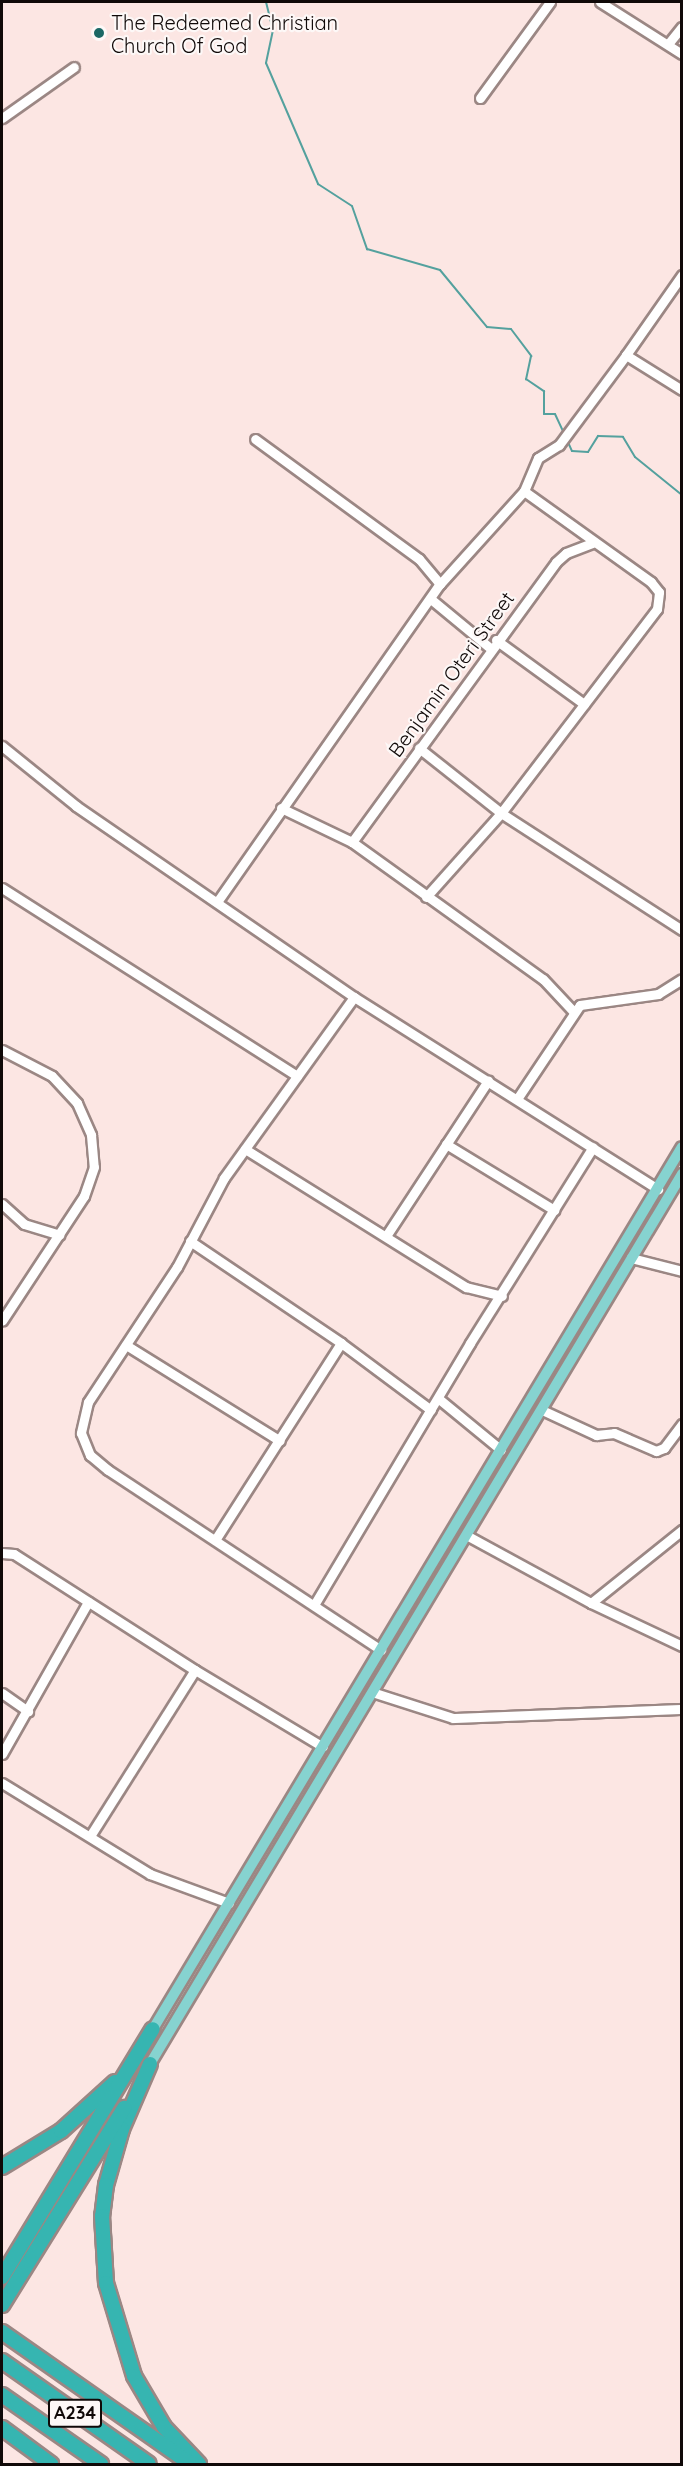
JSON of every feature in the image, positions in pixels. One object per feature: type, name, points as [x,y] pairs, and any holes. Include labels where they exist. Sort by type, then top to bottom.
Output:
[{"type":"highway","points":[[2,2167],[34,2150],[87,2110],[127,2067],[153,2029]]},
{"type":"highway","points":[[2,2277],[153,2029]]},
{"type":"highway","points":[[2,2305],[150,2064]]},
{"type":"highway","points":[[150,2064],[122,2129],[106,2185],[102,2216],[106,2283],[134,2376],[164,2427],[199,2464]]},
{"type":"highway","points":[[2,2332],[190,2464]]},
{"type":"highway","name":"A234","points":[[2,2361],[149,2464]]},
{"type":"highway","name":"A234","points":[[2,2395],[101,2464]]},
{"type":"highway","points":[[2,2428],[51,2464]]},
{"type":"main road","points":[[153,2029],[681,1148]]},
{"type":"main road","points":[[150,2064],[375,1693],[681,1174]]},
{"type":"street","points":[[480,98],[550,2]]},
{"type":"street","points":[[600,2],[681,54]]},
{"type":"street","points":[[668,44],[681,27]]},
{"type":"street","points":[[2,118],[74,67]]},
{"type":"street","points":[[217,902],[281,808],[432,600],[440,584],[524,491],[538,458],[559,445],[626,355],[681,275]]},
{"type":"street","points":[[626,355],[681,390]]},
{"type":"street","points":[[255,439],[420,560],[440,584]]},
{"type":"street","points":[[426,897],[501,813],[657,609],[659,592],[651,582],[592,543],[524,491]]},
{"type":"street","name":"Benjamin Oteri Street","points":[[352,842],[493,644],[556,562],[566,553],[592,543]]},
{"type":"street","points":[[432,600],[493,644],[584,704]]},
{"type":"street","points":[[2,746],[76,806],[354,997],[658,1189]]},
{"type":"street","points":[[419,748],[501,813],[681,930]]},
{"type":"street","points":[[281,808],[352,842],[543,979],[574,1012]]},
{"type":"street","points":[[2,888],[297,1076]]},
{"type":"street","points":[[517,1099],[574,1012],[589,1001],[658,994],[681,980]]},
{"type":"street","points":[[354,997],[224,1178],[177,1268],[88,1402],[83,1416],[82,1444],[108,1470],[381,1650]]},
{"type":"street","points":[[2,1050],[52,1076],[77,1103],[87,1123],[93,1151],[90,1182],[59,1235],[2,1321]]},
{"type":"street","points":[[386,1236],[488,1081]]},
{"type":"street","points":[[446,1144],[554,1210]]},
{"type":"street","points":[[314,1605],[439,1399],[470,1343],[502,1296],[592,1147]]},
{"type":"street","points":[[245,1149],[466,1287],[502,1296]]},
{"type":"street","points":[[2,1204],[24,1224],[59,1235]]},
{"type":"street","points":[[190,1241],[341,1343],[431,1410]]},
{"type":"street","points":[[631,1258],[681,1271]]},
{"type":"street","points":[[215,1540],[341,1343]]},
{"type":"street","points":[[126,1345],[280,1441]]},
{"type":"street","points":[[439,1399],[501,1450]]},
{"type":"street","points":[[542,1410],[596,1436],[614,1433],[656,1451],[664,1448],[681,1424]]},
{"type":"street","points":[[591,1603],[681,1530]]},
{"type":"street","points":[[468,1536],[591,1603],[681,1646]]},
{"type":"street","points":[[2,1553],[14,1554],[195,1670],[323,1747]]},
{"type":"street","points":[[2,1754],[88,1602]]},
{"type":"street","points":[[90,1836],[195,1670]]},
{"type":"street","points":[[2,1693],[28,1711]]},
{"type":"street","points":[[375,1693],[453,1718],[681,1709]]},
{"type":"street","points":[[2,1783],[150,1874],[229,1903]]},
{"type":"waterway","points":[[266,2],[273,30],[266,63],[318,184],[352,206],[367,249],[440,270],[487,327],[511,329],[531,356],[526,379],[544,391],[544,414],[555,414],[565,435]]},
{"type":"waterway","points":[[567,440],[572,451],[588,452],[598,436],[623,437],[635,457],[682,495]]},
{"type":"place","name":"The Redeemed Christian Church Of God","points":[[99,33]]}]
